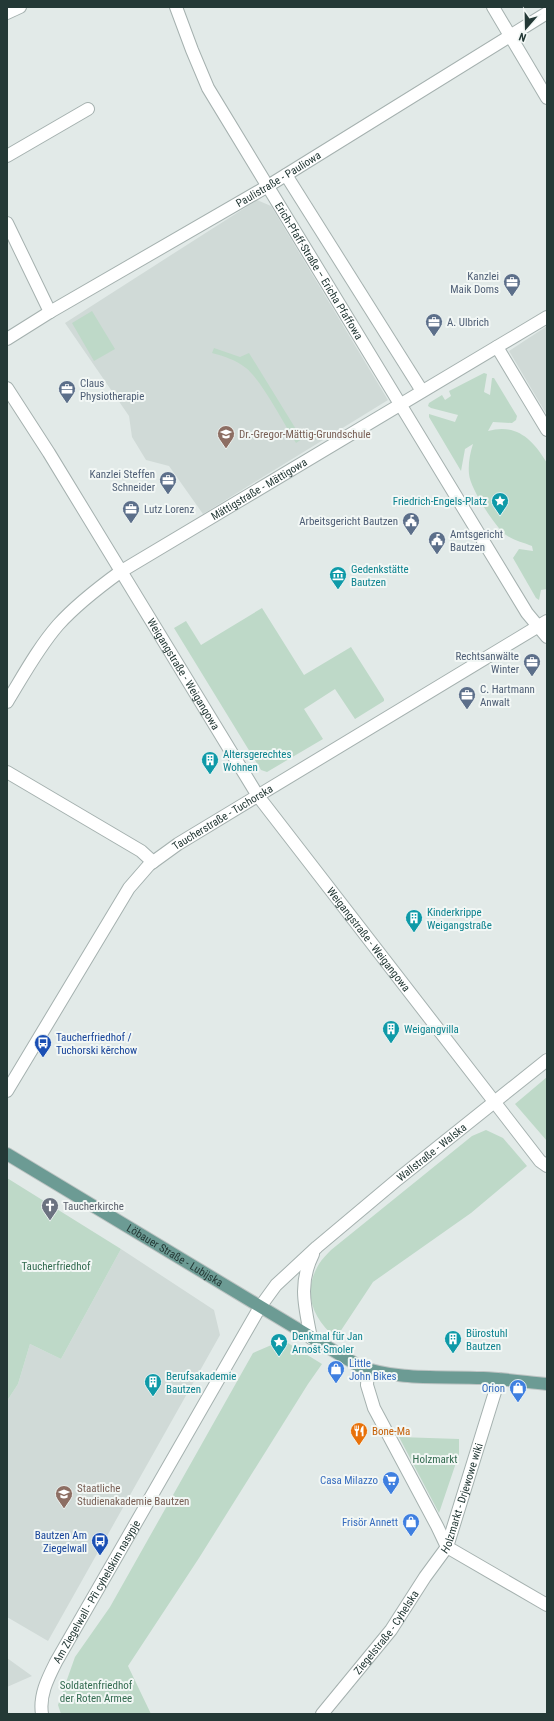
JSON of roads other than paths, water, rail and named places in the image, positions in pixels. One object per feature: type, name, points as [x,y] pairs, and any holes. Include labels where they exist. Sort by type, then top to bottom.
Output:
[{"type":"main road","name":"Löbauer Straße - Lubijska","points":[[7,1154],[350,1362],[368,1369]]},
{"type":"main road","points":[[368,1369],[398,1375],[484,1378],[547,1384]]},
{"type":"street","points":[[7,13],[20,7]]},
{"type":"street","name":"Erich-Pfaff-Straße – Ericha Pfaffowa","points":[[176,7],[208,88],[527,614],[543,624],[547,637]]},
{"type":"street","points":[[493,7],[547,98]]},
{"type":"street","name":"Paulistraße - Pauliowa","points":[[7,339],[50,312],[268,186],[547,13]]},
{"type":"street","points":[[7,156],[88,109]]},
{"type":"street","name":"Erich-Pfaff-Straße – Ericha Pfaffowa","points":[[286,175],[422,391]]},
{"type":"street","points":[[7,223],[50,312]]},
{"type":"street","name":"Mättigstraße - Mättigowa","points":[[7,702],[57,626],[88,595],[120,572],[547,317]]},
{"type":"street","points":[[497,347],[547,430]]},
{"type":"street","name":"Weigangstraße - Weigangowa","points":[[7,388],[49,453],[120,572],[258,796],[540,1161],[547,1166]]},
{"type":"street","name":"Taucherstraße - Tuchorska","points":[[7,1091],[129,888],[153,862],[178,844],[543,624]]},
{"type":"street","points":[[7,772],[141,851],[153,862]]},
{"type":"street","name":"Wallstraße - Walska","points":[[260,1307],[276,1285],[317,1247],[393,1183],[547,1060]]},
{"type":"street","name":"Wallstraße - Walska","points":[[311,1338],[303,1298],[308,1264],[317,1247]]},
{"type":"street","name":"Am Ziegelwall - Při cyhelskim nasypje","points":[[42,1714],[42,1695],[56,1662],[260,1307]]},
{"type":"street","name":"Holzmarkt - Drjewowe wiki","points":[[368,1369],[367,1385],[374,1408],[447,1547]]},
{"type":"street","name":"Holzmarkt - Drjewowe wiki","points":[[447,1547],[499,1379]]},
{"type":"street","points":[[447,1547],[547,1605]]},
{"type":"street","name":"Ziegelstraße - Cyhelska","points":[[322,1714],[391,1630],[425,1577],[447,1547]]},
{"type":"place","name":"Kanzlei Maik Doms","points":[[512,297]]},
{"type":"place","name":"A. Ulbrich","points":[[434,337]]},
{"type":"place","name":"Claus Physiotherapie","points":[[67,404]]},
{"type":"place","name":"Dr.-Gregor-Mättig-Grundschule","points":[[226,449]]},
{"type":"place","name":"Kanzlei Steffen Schneider","points":[[168,495]]},
{"type":"place","name":"Friedrich-Engels-Platz","points":[[500,516]]},
{"type":"place","name":"Lutz Lorenz","points":[[131,524]]},
{"type":"place","name":"Arbeitsgericht Bautzen","points":[[411,536]]},
{"type":"place","name":"Amtsgericht Bautzen","points":[[437,555]]},
{"type":"place","name":"Gedenkstätte Bautzen","points":[[338,590]]},
{"type":"place","name":"Rechtsanwälte Winter","points":[[532,677]]},
{"type":"place","name":"C. Hartmann Anwalt","points":[[467,710]]},
{"type":"place","name":"Altersgerechtes Wohnen","points":[[210,775]]},
{"type":"place","name":"Kinderkrippe Weigangstraße","points":[[414,933]]},
{"type":"place","name":"Weigangvilla","points":[[391,1044]]},
{"type":"place","name":"Taucherfriedhof / Tuchorski kěrchow","points":[[43,1058]]},
{"type":"place","name":"Taucherkirche","points":[[50,1221]]},
{"type":"place","name":"Bürostuhl Bautzen","points":[[453,1354]]},
{"type":"place","name":"Denkmal für Jan Arnošt Smoler","points":[[279,1357]]},
{"type":"place","name":"Little John Bikes","points":[[336,1384]]},
{"type":"place","name":"Berufsakademie Bautzen","points":[[153,1397]]},
{"type":"place","name":"Orion","points":[[518,1403]]},
{"type":"place","name":"Bone-Ma","points":[[359,1446]]},
{"type":"place","name":"Casa Milazzo","points":[[391,1495]]},
{"type":"place","name":"Staatliche Studienakademie Bautzen","points":[[64,1509]]},
{"type":"place","name":"Frisör Annett","points":[[411,1537]]},
{"type":"place","name":"Bautzen Am Ziegelwall","points":[[100,1556]]},
{"type":"park label","name":"Taucherfriedhof","points":[[56,1266]]},
{"type":"park label","name":"Holzmarkt","points":[[435,1459]]},
{"type":"park label","name":"Soldatenfriedhof der Roten Armee","points":[[96,1691]]}]
